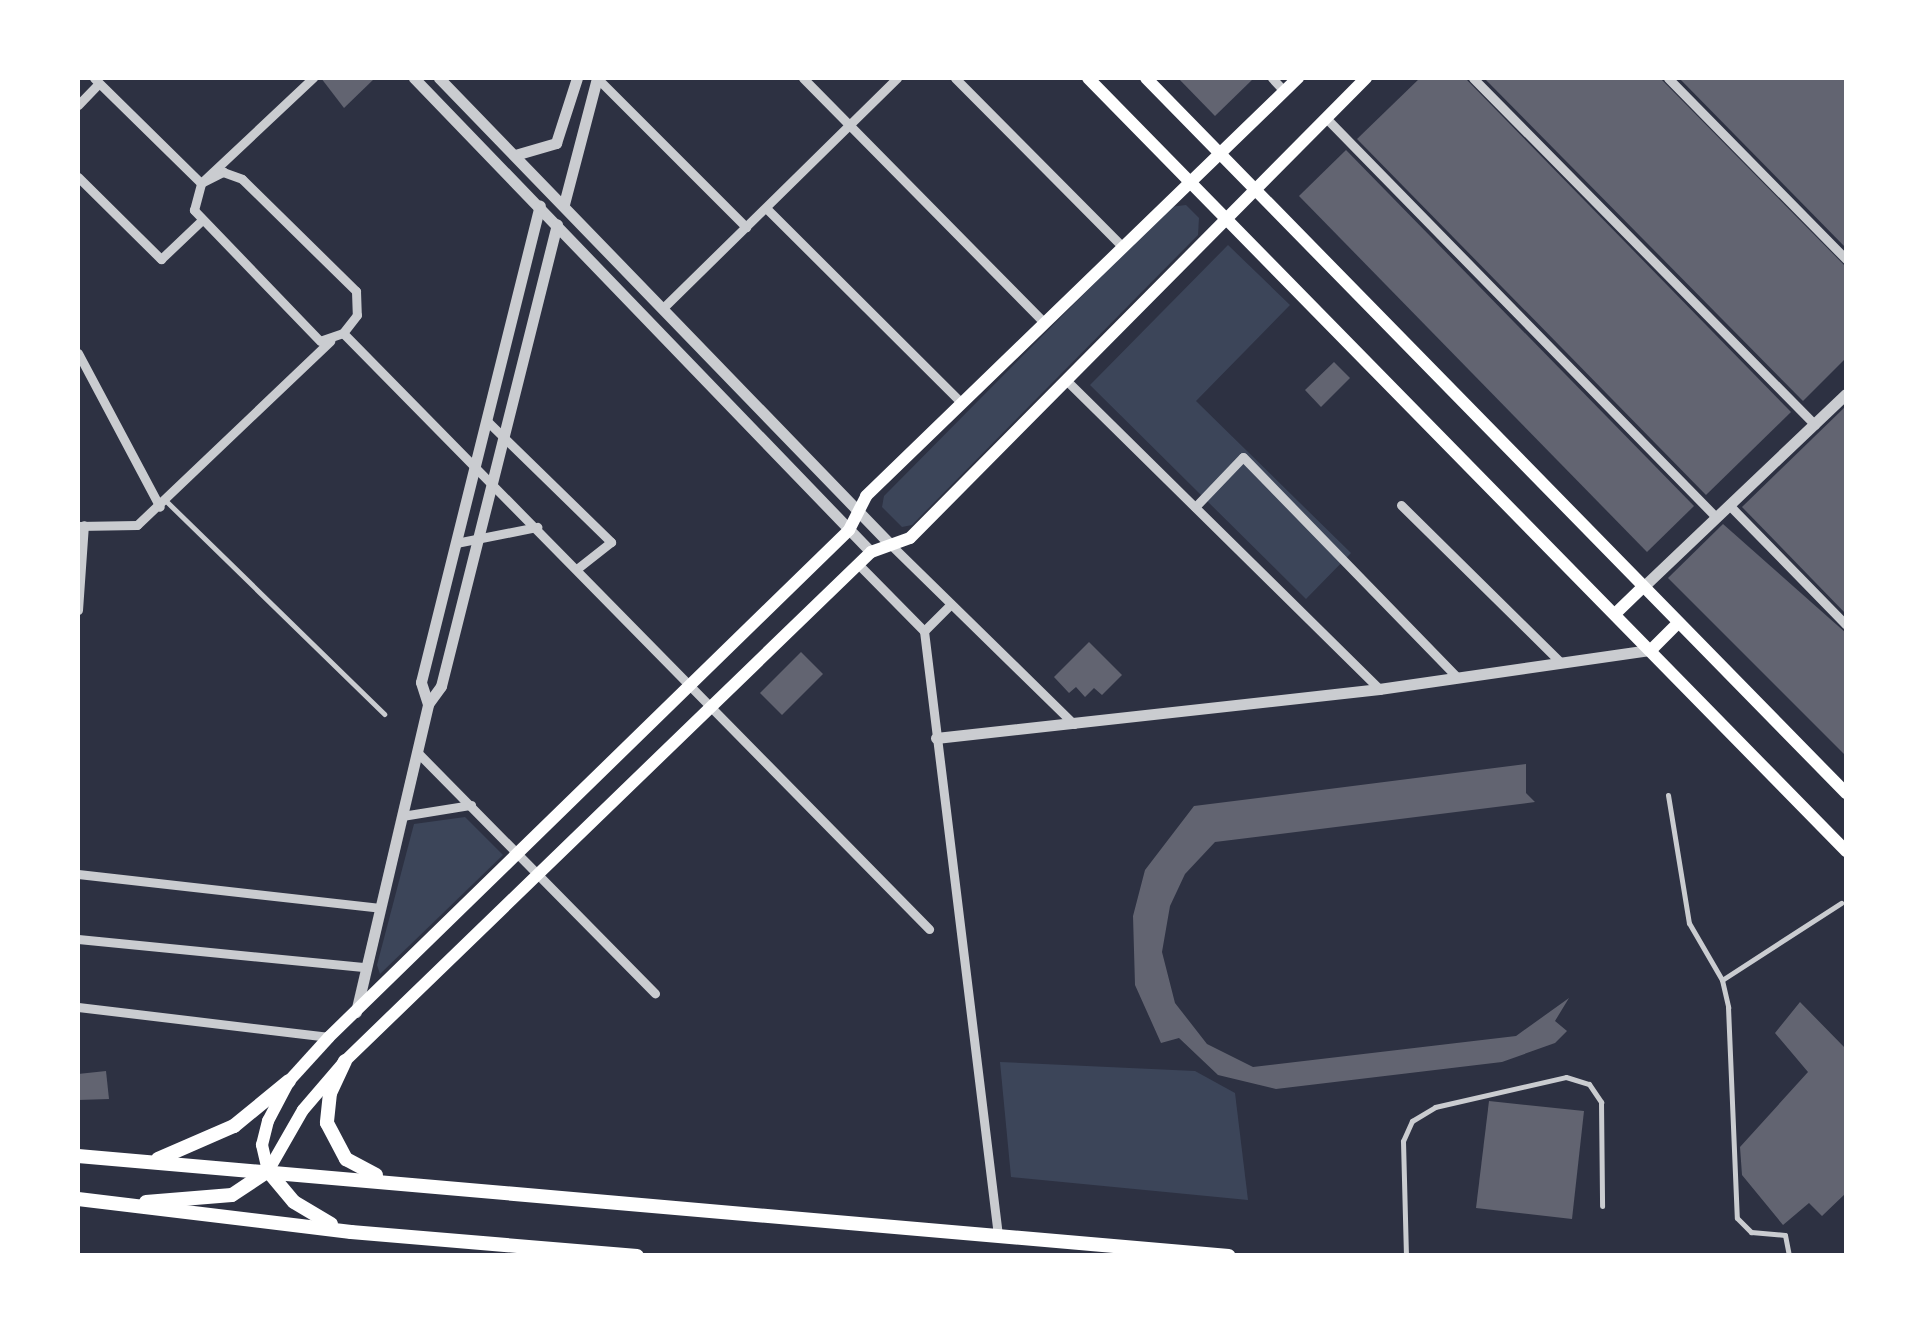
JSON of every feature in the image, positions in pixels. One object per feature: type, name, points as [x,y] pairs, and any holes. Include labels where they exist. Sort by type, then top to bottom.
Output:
[{"type":"main road","points":[[1088,78],[1846,851]]},
{"type":"main road","points":[[1146,78],[1846,793]]},
{"type":"main road","points":[[152,1161],[223,1132],[289,1081],[329,1037],[849,530],[866,496],[1121,244],[1298,78]]},
{"type":"main road","points":[[141,1204],[232,1195],[268,1171],[303,1110],[345,1061],[872,552],[910,538],[1366,78]]},
{"type":"main road","points":[[1616,613],[1643,586]]},
{"type":"main road","points":[[1651,650],[1678,623]]},
{"type":"main road","points":[[345,1061],[327,1102],[330,1133],[353,1165],[396,1181]]},
{"type":"main road","points":[[289,1081],[263,1138],[268,1171],[301,1208],[351,1232]]},
{"type":"main road","points":[[78,1156],[1229,1256]]},
{"type":"main road","points":[[78,1200],[141,1204],[527,1251],[638,1256]]},
{"type":"street","points":[[313,78],[201,182],[193,201],[200,222],[320,341],[330,341]]},
{"type":"street","points":[[414,78],[872,552]]},
{"type":"street","points":[[439,78],[858,511],[1076,726]]},
{"type":"street","points":[[515,155],[556,143],[577,78]]},
{"type":"street","points":[[564,204],[597,78]]},
{"type":"street","points":[[597,78],[746,227]]},
{"type":"street","points":[[803,78],[1043,321]]},
{"type":"street","points":[[664,307],[897,78]]},
{"type":"street","points":[[955,78],[1121,244]]},
{"type":"street","points":[[1272,78],[1284,90]]},
{"type":"street","points":[[1473,78],[1816,425]]},
{"type":"street","points":[[1668,78],[1846,259]]},
{"type":"street","points":[[78,105],[97,80],[201,182]]},
{"type":"street","points":[[1326,118],[1715,516]]},
{"type":"street","points":[[78,610],[81,526],[137,524],[163,504],[330,341],[343,334],[357,316],[356,291],[242,179],[224,172],[201,182]]},
{"type":"street","points":[[78,177],[160,259],[200,222]]},
{"type":"street","points":[[428,704],[422,682],[540,206]]},
{"type":"street","points":[[766,208],[961,402]]},
{"type":"street","points":[[356,1012],[428,704],[441,686],[557,224]]},
{"type":"street","points":[[343,334],[578,568],[929,929]]},
{"type":"street","points":[[78,353],[163,504]]},
{"type":"street","points":[[1067,380],[1379,689]]},
{"type":"street","points":[[1643,586],[1715,516],[1732,508],[1846,394]]},
{"type":"street","points":[[486,420],[611,542],[578,568]]},
{"type":"street","points":[[1195,507],[1244,458],[1458,678]]},
{"type":"street","points":[[1401,505],[1561,663]]},
{"type":"street","points":[[1732,508],[1846,625]]},
{"type":"street","points":[[456,543],[537,527]]},
{"type":"street","points":[[858,565],[924,631],[998,1235]]},
{"type":"street","points":[[924,631],[950,604]]},
{"type":"street","points":[[936,738],[1076,726],[1379,689],[1651,650]]},
{"type":"street","points":[[417,752],[655,992]]},
{"type":"street","points":[[402,816],[472,806]]},
{"type":"street","points":[[78,874],[380,908]]},
{"type":"street","points":[[78,940],[366,967]]},
{"type":"street","points":[[78,1007],[329,1037]]},
{"type":"lane","points":[[163,504],[384,714]]},
{"type":"lane","points":[[1668,794],[1689,924],[1722,980],[1737,1218],[1751,1232],[1784,1235],[1789,1256]]},
{"type":"lane","points":[[1722,980],[1841,903]]},
{"type":"lane","points":[[1406,1256],[1402,1141],[1412,1121],[1435,1108],[1566,1076],[1589,1084],[1601,1102],[1602,1206]]},
{"type":"shaded area","points":[[1186,205],[1199,218],[1198,235],[912,525],[902,527],[882,507],[884,496],[1170,207]]},
{"type":"shaded area","points":[[1228,245],[1290,305],[1196,401],[1351,553],[1306,599],[1090,385]]},
{"type":"shaded area","points":[[465,817],[503,855],[380,974],[377,965],[414,824]]},
{"type":"shaded area","points":[[1000,1062],[1195,1071],[1235,1093],[1248,1200],[1011,1177]]},
{"type":"building","points":[[321,78],[375,78],[344,108]]},
{"type":"building","points":[[1178,78],[1254,78],[1215,116]]},
{"type":"building","points":[[1420,78],[1465,78],[1791,412],[1706,495],[1357,139]]},
{"type":"building","points":[[1484,78],[1660,78],[1846,267],[1846,358],[1803,401]]},
{"type":"building","points":[[1679,78],[1846,78],[1846,248]]},
{"type":"building","points":[[1346,150],[1694,506],[1647,552],[1299,196]]},
{"type":"building","points":[[1334,362],[1350,378],[1321,407],[1305,390]]},
{"type":"building","points":[[1846,406],[1846,614],[1742,507]]},
{"type":"building","points":[[1723,524],[1846,633],[1846,756],[1668,578]]},
{"type":"building","points":[[1089,642],[1122,675],[1102,695],[1094,688],[1085,697],[1076,687],[1069,693],[1054,677]]},
{"type":"building","points":[[801,652],[823,674],[782,715],[760,693]]},
{"type":"building","points":[[1526,764],[1526,793],[1535,802],[1215,842],[1185,874],[1170,906],[1162,952],[1175,1003],[1207,1044],[1253,1067],[1516,1036],[1569,998],[1555,1021],[1567,1031],[1555,1043],[1502,1062],[1276,1089],[1218,1075],[1179,1038],[1161,1043],[1135,985],[1133,916],[1145,870],[1194,806]]},
{"type":"building","points":[[1800,1002],[1846,1049],[1846,1193],[1822,1216],[1809,1203],[1783,1225],[1742,1175],[1740,1147],[1808,1072],[1775,1033]]},
{"type":"building","points":[[106,1071],[109,1099],[78,1100],[78,1074]]},
{"type":"building","points":[[1489,1101],[1584,1111],[1572,1219],[1476,1208]]}]
